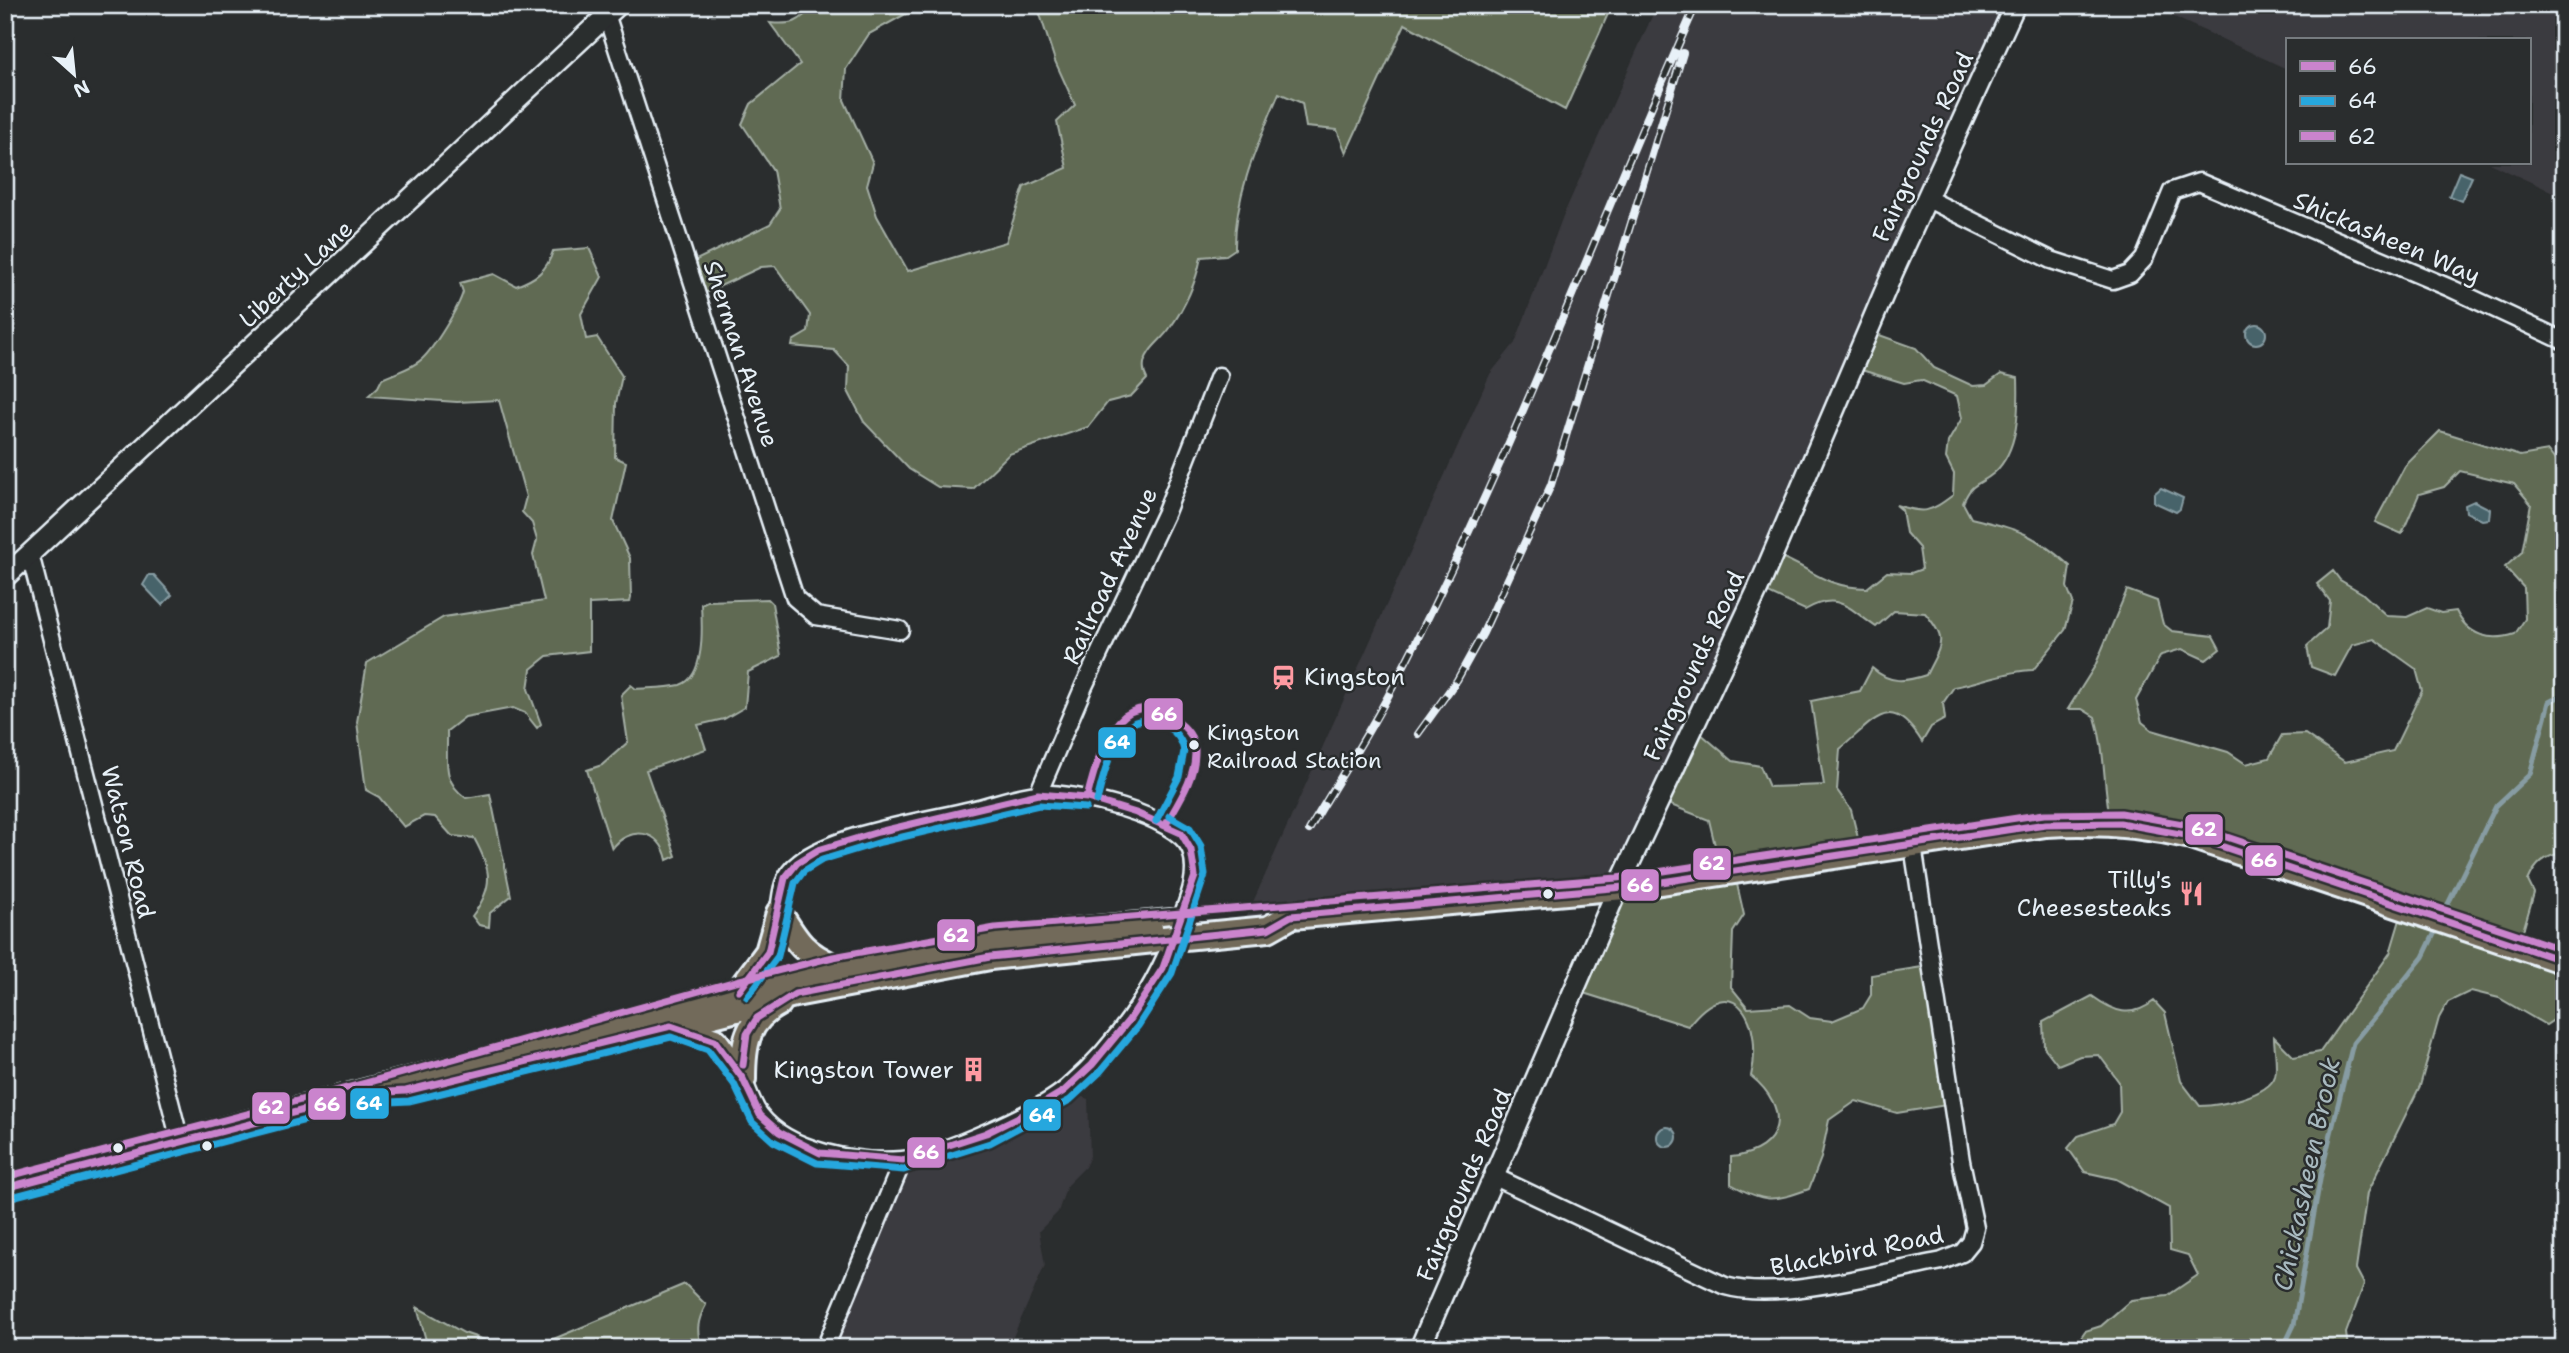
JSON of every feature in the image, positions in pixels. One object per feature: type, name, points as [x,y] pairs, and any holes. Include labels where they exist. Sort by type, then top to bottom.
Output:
[{"type":"main road","points":[[369,1093],[406,1091],[795,995],[990,957],[1270,914],[1291,916],[1618,888],[2046,824],[2086,822],[2153,827],[2226,847],[2564,961]]},
{"type":"main road","points":[[779,913],[796,941],[810,957],[835,967]]},
{"type":"main road","points":[[739,990],[768,953],[779,913]]},
{"type":"main road","points":[[5,1188],[369,1093],[739,990],[835,967],[997,937],[1167,930]]},
{"type":"main road","points":[[743,1079],[743,1052],[752,1025],[771,1007],[795,995]]},
{"type":"main road","points":[[671,1026],[715,1041],[743,1079]]},
{"type":"street","name":"Fairgrounds Road","points":[[1420,1348],[1618,888],[1758,589],[1893,272],[2015,5]]},
{"type":"street","name":"Liberty Lane","points":[[5,577],[612,11]]},
{"type":"street","name":"Sherman Avenue","points":[[612,11],[795,598],[817,616],[900,629]]},
{"type":"street","name":"Shickasheen Way","points":[[1928,199],[2051,260],[2113,280],[2130,274],[2144,259],[2172,191],[2199,181],[2450,288],[2564,341]]},
{"type":"street","name":"Railroad Avenue","points":[[1038,794],[1088,676],[1166,512],[1219,376]]},
{"type":"street","name":"Watson Road","points":[[30,554],[180,1141]]},
{"type":"street","points":[[743,1079],[760,1115],[779,1132],[820,1153],[903,1160],[986,1133],[1064,1091],[1092,1065],[1116,1037],[1163,968],[1195,876],[1191,850],[1181,834],[1136,813],[1087,798],[1038,794],[878,832],[818,850],[797,863],[785,878],[779,913]]},
{"type":"street","name":"Blackbird Road","points":[[1494,1177],[1725,1286],[1741,1291],[1788,1290],[1942,1261],[1962,1253],[1971,1242],[1975,1228],[1961,1161],[1913,846]]},
{"type":"street","points":[[825,1348],[903,1160]]},
{"type":"shaded area","points":[[1657,5],[2014,5],[1625,880],[1244,922],[1490,374],[1515,343],[1563,216]]},
{"type":"shaded area","points":[[2148,5],[2564,5],[2564,197],[2491,164],[2530,164],[2530,38],[2286,38],[2286,69]]},
{"type":"shaded area","points":[[1058,1087],[1088,1099],[1090,1156],[1085,1167],[1067,1185],[1058,1212],[1039,1231],[1045,1265],[1008,1348],[826,1348],[893,1191],[890,1156],[930,1148],[958,1138]]},
{"type":"green space","points":[[813,5],[922,5],[869,34],[846,69],[844,100],[873,163],[867,185],[877,216],[908,271],[1006,242],[1024,187],[1067,168],[1057,122],[1075,105],[1055,61],[1037,5],[1319,5],[1335,8],[1342,5],[1612,5],[1565,110],[1405,24],[1346,153],[1337,130],[1306,127],[1302,103],[1279,93],[1243,189],[1235,249],[1226,255],[1201,257],[1193,285],[1180,312],[1146,358],[1144,374],[1147,379],[1131,396],[1108,402],[1088,427],[1009,454],[973,489],[938,487],[909,469],[864,422],[848,391],[849,366],[834,350],[792,346],[793,341],[808,332],[810,315],[775,266],[761,267],[701,295],[690,263],[770,224],[780,209],[773,170],[742,124],[751,104],[800,64],[770,23],[795,22]]},
{"type":"green space","points":[[589,248],[602,277],[581,314],[586,339],[597,337],[622,376],[616,403],[615,457],[626,462],[613,521],[630,558],[631,598],[630,602],[589,604],[589,651],[547,656],[531,669],[528,689],[541,724],[537,728],[525,713],[513,708],[465,717],[447,731],[448,769],[453,784],[466,798],[490,794],[511,896],[490,913],[489,927],[479,925],[472,916],[484,896],[488,877],[484,859],[474,838],[452,836],[435,817],[424,816],[404,827],[379,797],[366,790],[357,722],[367,663],[444,617],[544,601],[533,555],[537,540],[532,523],[522,512],[526,497],[499,400],[457,402],[368,396],[382,379],[414,365],[427,354],[461,299],[463,292],[460,283],[494,274],[516,286],[539,273],[553,251]]},
{"type":"green space","points":[[1871,332],[1916,348],[1934,368],[1973,386],[1986,385],[2001,374],[2018,378],[2016,428],[2008,453],[1994,473],[1976,485],[1963,503],[1971,518],[2024,534],[2045,546],[2070,566],[2067,587],[2073,602],[2065,630],[2033,670],[2013,672],[1954,687],[1943,703],[1945,719],[1931,727],[1922,742],[1911,726],[1891,714],[1873,721],[1840,749],[1837,790],[1851,810],[1859,842],[1734,871],[1744,915],[1733,932],[1731,987],[1748,1008],[1790,1005],[1810,1018],[1832,1021],[1863,1008],[1871,995],[1871,975],[1929,966],[1953,1104],[1897,1113],[1856,1101],[1829,1120],[1821,1158],[1809,1189],[1769,1198],[1752,1195],[1731,1184],[1731,1157],[1763,1146],[1772,1137],[1776,1126],[1772,1101],[1764,1088],[1751,1076],[1753,1038],[1749,1021],[1742,1009],[1732,1001],[1720,1001],[1705,1009],[1688,1026],[1577,991],[1616,896],[1721,871],[1709,820],[1663,802],[1700,733],[1733,761],[1760,766],[1769,787],[1824,785],[1811,701],[1860,691],[1872,668],[1885,677],[1898,680],[1926,675],[1936,656],[1940,637],[1925,613],[1894,611],[1876,627],[1842,604],[1826,602],[1805,610],[1766,592],[1776,555],[1828,581],[1852,587],[1867,588],[1887,572],[1911,573],[1922,569],[1919,548],[1906,533],[1902,510],[1896,505],[1926,510],[1953,495],[1954,474],[1946,458],[1948,442],[1962,418],[1957,396],[1921,380],[1904,383],[1855,368]]},
{"type":"green space","points":[[2440,431],[2520,456],[2548,451],[2564,472],[2564,853],[2546,858],[2537,865],[2531,875],[2528,881],[2534,893],[2521,938],[2564,956],[2564,1013],[2546,1025],[2499,998],[2471,991],[2448,1002],[2439,1018],[2420,1086],[2367,1193],[2356,1269],[2364,1284],[2346,1333],[2348,1348],[2069,1348],[2075,1346],[2085,1331],[2101,1326],[2131,1300],[2167,1296],[2198,1275],[2188,1255],[2170,1250],[2169,1208],[2116,1179],[2085,1172],[2068,1148],[2078,1136],[2113,1124],[2120,1112],[2119,1082],[2099,1055],[2080,1056],[2058,1065],[2044,1047],[2043,1022],[2092,996],[2115,1009],[2130,1012],[2146,1007],[2154,1001],[2165,1013],[2181,1081],[2200,1106],[2242,1098],[2263,1089],[2275,1076],[2274,1037],[2294,1057],[2320,1052],[2390,953],[2405,903],[2109,812],[2101,741],[2095,717],[2082,709],[2068,709],[2095,666],[2127,590],[2157,601],[2163,624],[2172,631],[2213,636],[2220,649],[2206,660],[2182,649],[2161,655],[2136,700],[2142,722],[2152,730],[2228,752],[2246,764],[2269,758],[2282,735],[2305,734],[2345,762],[2393,751],[2422,691],[2416,669],[2374,639],[2352,645],[2335,676],[2311,667],[2307,646],[2327,628],[2330,601],[2317,584],[2333,571],[2340,580],[2362,593],[2387,616],[2407,617],[2427,608],[2441,613],[2456,611],[2467,626],[2489,637],[2515,634],[2525,619],[2524,588],[2505,567],[2522,552],[2531,504],[2514,484],[2460,471],[2444,487],[2419,494],[2402,534],[2375,522],[2405,466]]},
{"type":"green space","points":[[768,599],[772,603],[781,656],[748,672],[745,707],[724,719],[698,725],[706,749],[646,770],[676,856],[667,860],[658,842],[644,834],[627,836],[612,849],[587,770],[602,765],[628,742],[621,695],[631,685],[636,689],[664,687],[680,685],[688,680],[694,672],[701,649],[701,604],[707,601]]},
{"type":"green space","points":[[685,1284],[706,1305],[698,1326],[702,1348],[532,1348]]},
{"type":"green space","points":[[417,1307],[464,1333],[508,1348],[428,1348]]},
{"type":"water","points":[[2459,172],[2472,177],[2461,201],[2449,196]]},
{"type":"water","points":[[2256,324],[2263,327],[2266,334],[2263,341],[2256,344],[2249,341],[2246,334],[2249,327]]},
{"type":"water","points":[[2161,488],[2183,498],[2180,509],[2176,512],[2154,502],[2154,494]]},
{"type":"water","points":[[2474,501],[2490,509],[2489,519],[2482,520],[2466,512],[2465,505]]},
{"type":"water","points":[[149,575],[154,575],[172,595],[162,605],[143,585]]},
{"type":"water","points":[[1667,1127],[1674,1130],[1677,1137],[1674,1144],[1667,1147],[1660,1144],[1657,1137],[1660,1130]]},
{"type":"waterway","name":"Chickasheen Brook","points":[[2443,914],[2496,806],[2530,774],[2549,702],[2564,694]]},
{"type":"waterway","name":"Chickasheen Brook","points":[[2283,1348],[2294,1325],[2321,1174],[2353,1043],[2423,957],[2438,926]]},
{"type":"railway","points":[[1309,830],[1387,698],[1438,597],[1515,429],[1696,5]]},
{"type":"railway","points":[[1418,734],[1457,680],[1483,633],[1551,485],[1683,53]]},
{"type":"transit line","name":"66","points":[[1087,798],[1104,744],[1113,728],[1125,716],[1139,709],[1155,710],[1186,729],[1192,737],[1195,751],[1189,781],[1165,826]]},
{"type":"transit line","name":"64","points":[[1097,801],[1114,748],[1127,729],[1135,722],[1143,720],[1159,723],[1178,737],[1184,751],[1179,777],[1156,821]]},
{"type":"transit line","name":"66","points":[[5,1188],[369,1093],[406,1091],[671,1026],[715,1041],[743,1079],[760,1115],[779,1132],[820,1153],[903,1160],[986,1133],[1029,1112],[1064,1091],[1092,1065],[1129,1020],[1163,968],[1195,876],[1191,850],[1181,833],[1136,813],[1087,798],[1038,794],[878,832],[818,850],[797,863],[785,878],[768,952],[739,991]]},
{"type":"transit line","name":"64","points":[[747,997],[778,956],[795,883],[804,871],[822,860],[881,842],[1039,805],[1086,808]]},
{"type":"transit line","name":"62","points":[[5,1177],[366,1083],[736,981],[833,957],[995,928],[1617,878],[2044,814],[2121,813],[2194,826],[2564,950]]},
{"type":"transit line","name":"64","points":[[8,1198],[371,1103],[409,1101],[671,1037],[708,1050],[734,1084],[752,1122],[773,1141],[817,1163],[904,1170],[990,1143],[1070,1100],[1099,1073],[1138,1026],[1172,973],[1205,875],[1201,846],[1190,828],[1169,816]]},
{"type":"transit line","name":"66","points":[[743,1065],[747,1034],[757,1018],[795,994],[990,957],[1268,929],[1291,916],[1635,886],[2046,824],[2120,823],[2191,836],[2564,961]]},
{"type":"place","name":"Kingston","points":[[1284,677]]},
{"type":"place","name":"Kingston Railroad Station","points":[[1194,745]]},
{"type":"place","name":"Tilly's Cheesesteaks","points":[[2192,894]]},
{"type":"place","name":"Kingston Tower","points":[[974,1070]]}]
